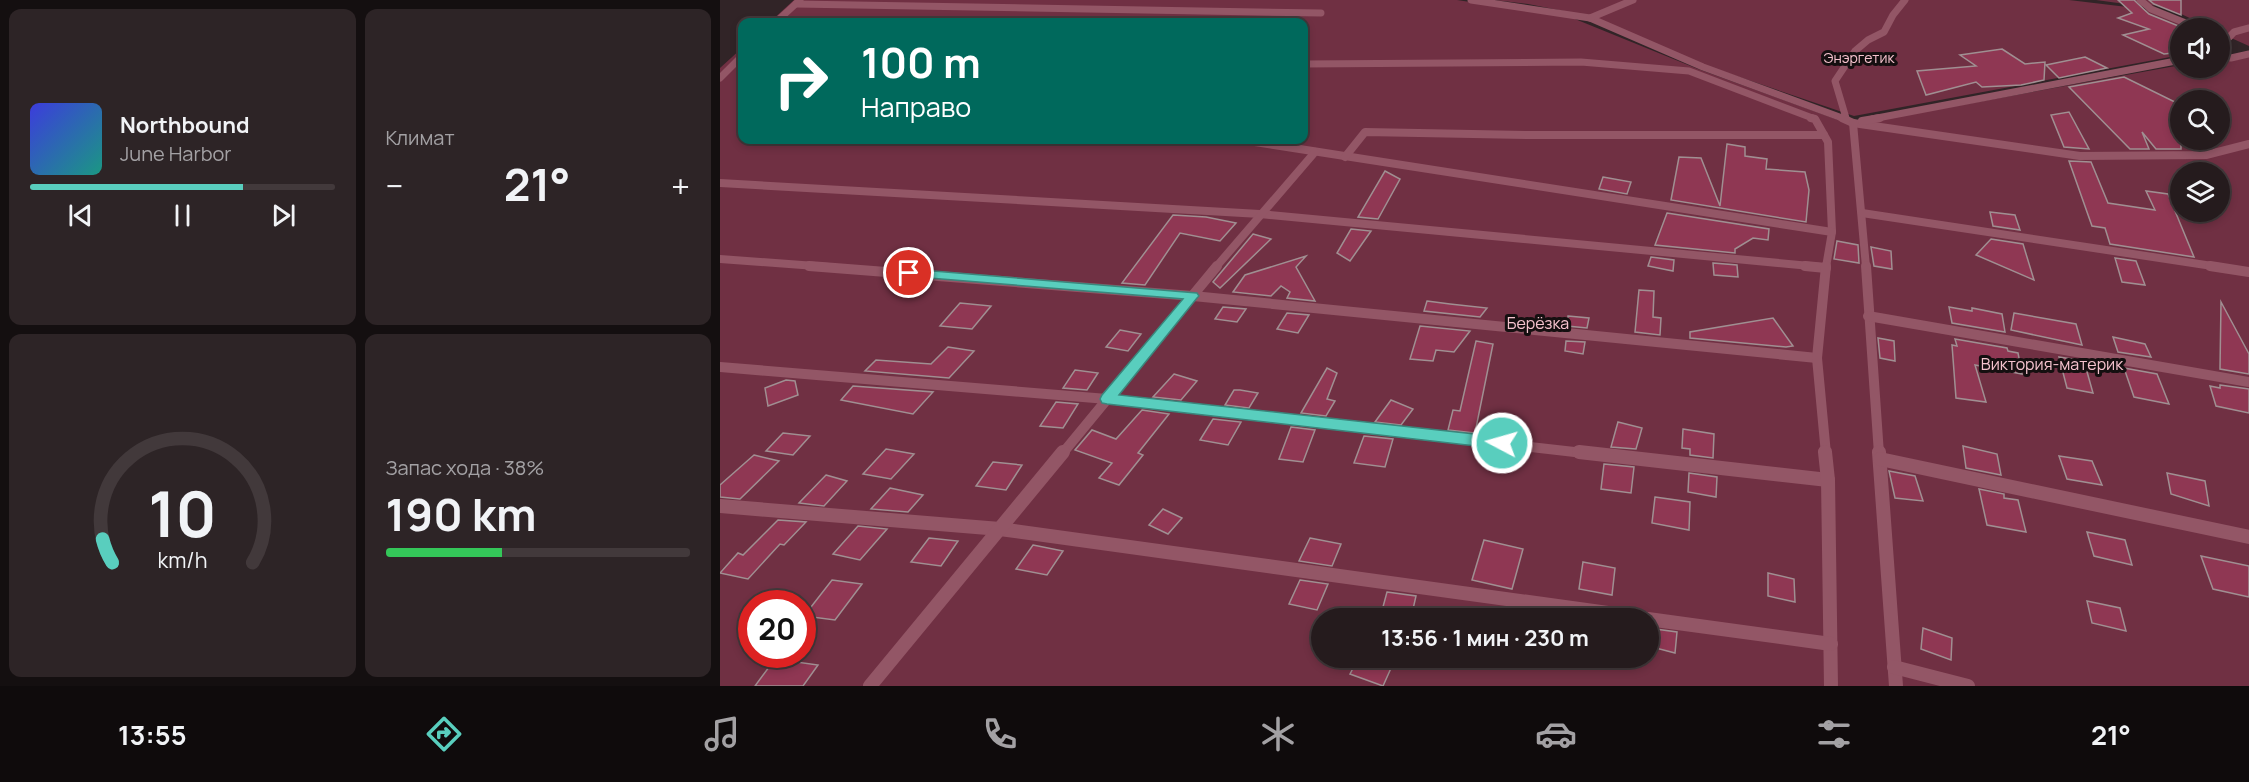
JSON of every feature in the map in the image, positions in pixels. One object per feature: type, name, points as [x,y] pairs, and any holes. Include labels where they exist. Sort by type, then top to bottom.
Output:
[{"type":"lane","points":[[1471,0],[1590,18],[1703,67],[1849,121],[2080,156],[2206,155],[2249,144]]},
{"type":"lane","points":[[1590,18],[1633,0]]},
{"type":"lane","points":[[1896,686],[1862,213],[1849,121],[1835,81],[1841,69],[1870,36],[1884,32],[1893,15],[1905,0]]},
{"type":"lane","points":[[2140,0],[2151,9],[2173,18]]},
{"type":"lane","points":[[780,18],[798,2],[1321,13]]},
{"type":"lane","points":[[2230,35],[2249,28]]},
{"type":"lane","points":[[2230,58],[2249,54]]},
{"type":"lane","points":[[720,78],[738,60]]},
{"type":"lane","points":[[1308,64],[1581,62],[1689,71],[1815,119],[1828,142],[1832,232],[1826,268],[1818,358],[1828,480],[1831,686]]},
{"type":"lane","points":[[1849,121],[2170,62]]},
{"type":"lane","points":[[727,71],[738,65]]},
{"type":"lane","points":[[1345,157],[1365,132],[1529,135],[1824,135]]},
{"type":"lane","points":[[1266,144],[1832,232]]},
{"type":"lane","points":[[870,686],[1260,214],[1315,152]]},
{"type":"lane","points":[[720,183],[1260,214],[1826,268]]},
{"type":"lane","points":[[1862,213],[2249,272]]},
{"type":"lane","points":[[720,259],[1192,296],[1818,358]]},
{"type":"lane","points":[[1868,316],[2249,382]]},
{"type":"lane","points":[[720,367],[1107,399],[1828,480]]},
{"type":"lane","points":[[1880,459],[2249,537]]},
{"type":"lane","points":[[720,506],[1000,529],[1573,608]]},
{"type":"lane","points":[[1659,620],[1831,644]]},
{"type":"lane","points":[[1894,667],[1968,686]]},
{"type":"green space","name":"Берёзка","points":[[794,0],[1457,0],[1570,17],[1698,69],[1844,122],[1862,123],[2170,67],[2170,78],[2230,78],[2230,55],[2249,52],[2249,686],[720,686],[720,68],[738,52],[738,144],[1308,144],[1308,18],[774,18]]},
{"type":"green space","name":"Энэргетик","points":[[1494,0],[2069,0],[2144,9],[2170,19],[2170,57],[1854,116],[1701,64],[1584,15]]},
{"type":"green space","points":[[2096,0],[2249,0],[2249,46],[2230,37],[2230,18],[2190,18],[2162,5],[2140,6]]},
{"type":"building","points":[[2118,0],[2134,0],[2149,14],[2170,23],[2170,53],[2164,54],[2123,35],[2149,29],[2118,18],[2132,13]]},
{"type":"building","points":[[2149,0],[2181,0],[2181,15],[2154,4]]},
{"type":"building","points":[[2002,49],[2025,64],[2045,62],[2044,80],[2021,85],[1982,87],[1976,82],[1926,95],[1917,71],[1976,66],[1960,55]]},
{"type":"building","points":[[2085,57],[2107,68],[2059,78],[2046,65]]},
{"type":"building","points":[[2124,77],[2170,100],[2170,149],[2156,149],[2142,132],[2149,149],[2130,149],[2069,87]]},
{"type":"building","points":[[2069,112],[2089,149],[2064,147],[2051,115]]},
{"type":"building","points":[[1727,144],[1745,147],[1745,156],[1767,159],[1766,169],[1805,172],[1809,190],[1806,222],[1671,200],[1679,157],[1701,158],[1720,206]]},
{"type":"building","points":[[2069,161],[2091,162],[2108,203],[2155,210],[2146,191],[2168,194],[2170,222],[2180,222],[2194,257],[2110,244],[2105,228],[2092,226]]},
{"type":"building","points":[[1385,171],[1400,179],[1378,219],[1358,217]]},
{"type":"building","points":[[1603,177],[1631,182],[1627,194],[1599,189]]},
{"type":"building","points":[[1990,212],[2015,215],[2020,230],[1993,226]]},
{"type":"building","points":[[1667,213],[1769,229],[1768,240],[1753,238],[1735,249],[1735,253],[1655,245]]},
{"type":"building","points":[[1173,215],[1206,217],[1236,223],[1220,241],[1180,233],[1145,285],[1122,283]]},
{"type":"building","points":[[1351,229],[1371,231],[1350,261],[1337,253]]},
{"type":"building","points":[[1253,234],[1271,239],[1220,288],[1213,282]]},
{"type":"building","points":[[1991,239],[2023,244],[2034,280],[1976,255]]},
{"type":"building","points":[[1837,241],[1858,245],[1859,263],[1834,259]]},
{"type":"building","points":[[1871,247],[1891,251],[1892,269],[1874,266]]},
{"type":"building","points":[[1306,256],[1296,267],[1315,301],[1287,298],[1290,292],[1281,286],[1271,296],[1233,292],[1245,275]]},
{"type":"building","points":[[1651,257],[1674,260],[1673,271],[1648,266]]},
{"type":"building","points":[[2115,258],[2136,261],[2145,285],[2122,282]]},
{"type":"building","points":[[1713,263],[1737,265],[1738,277],[1714,275]]},
{"type":"building","points":[[1639,290],[1654,291],[1653,317],[1661,318],[1660,335],[1635,332]]},
{"type":"building","points":[[1427,301],[1487,308],[1480,317],[1424,311]]},
{"type":"building","points":[[2221,302],[2249,354],[2249,374],[2220,369]]},
{"type":"building","points":[[960,303],[991,306],[972,329],[940,326]]},
{"type":"building","points":[[1223,307],[1246,309],[1237,322],[1215,319]]},
{"type":"building","points":[[1949,307],[1972,311],[1972,308],[2002,314],[2005,332],[1952,323]]},
{"type":"building","points":[[1287,313],[1309,315],[1298,333],[1277,329]]},
{"type":"building","points":[[2014,313],[2076,324],[2082,345],[2011,330]]},
{"type":"building","points":[[1568,316],[1589,318],[1587,328],[1567,326]]},
{"type":"building","points":[[1773,318],[1793,346],[1690,338],[1690,332]]},
{"type":"building","points":[[1420,326],[1470,331],[1454,352],[1436,350],[1433,361],[1410,359]]},
{"type":"building","points":[[1120,330],[1141,334],[1128,351],[1106,347]]},
{"type":"building","points":[[2113,337],[2145,344],[2151,357],[2118,352]]},
{"type":"building","points":[[1878,338],[1894,341],[1895,361],[1880,358]]},
{"type":"building","points":[[1955,339],[2007,348],[2008,351],[2018,353],[2022,374],[1975,365],[1986,402],[1956,398],[1952,345],[1957,346]]},
{"type":"building","points":[[1476,341],[1493,344],[1475,433],[1448,430],[1453,410],[1460,411]]},
{"type":"building","points":[[1566,341],[1585,342],[1583,354],[1565,351]]},
{"type":"building","points":[[948,347],[974,351],[949,378],[865,371],[876,360],[931,364]]},
{"type":"building","points":[[2059,357],[2084,361],[2093,393],[2067,388]]},
{"type":"building","points":[[1327,368],[1337,373],[1327,399],[1335,401],[1326,416],[1301,413]]},
{"type":"building","points":[[2124,368],[2157,374],[2169,404],[2134,397]]},
{"type":"building","points":[[1075,370],[1098,373],[1087,390],[1063,388]]},
{"type":"building","points":[[1174,374],[1197,381],[1181,400],[1153,397]]},
{"type":"building","points":[[786,380],[795,381],[798,395],[768,406],[765,388]]},
{"type":"building","points":[[2220,385],[2249,389],[2249,413],[2216,406],[2210,386],[2220,388]]},
{"type":"building","points":[[853,386],[933,392],[913,414],[841,400]]},
{"type":"building","points":[[1234,390],[1258,393],[1249,408],[1225,405]]},
{"type":"building","points":[[1391,400],[1413,409],[1401,425],[1375,422]]},
{"type":"building","points":[[1056,402],[1078,404],[1063,428],[1040,426]]},
{"type":"building","points":[[1142,410],[1169,414],[1138,453],[1143,455],[1119,485],[1099,478],[1112,463],[1075,450],[1092,430],[1116,439]]},
{"type":"building","points":[[1213,419],[1241,422],[1228,445],[1200,440]]},
{"type":"building","points":[[1618,422],[1642,428],[1636,449],[1611,447]]},
{"type":"building","points":[[1291,427],[1315,430],[1303,462],[1279,459]]},
{"type":"building","points":[[1683,429],[1714,434],[1713,458],[1690,455],[1690,449],[1682,448]]},
{"type":"building","points":[[783,433],[810,436],[793,455],[766,451]]},
{"type":"building","points":[[1364,436],[1393,439],[1385,467],[1354,463]]},
{"type":"building","points":[[1963,446],[1997,454],[2001,475],[1966,468]]},
{"type":"building","points":[[886,449],[914,454],[891,479],[863,474]]},
{"type":"building","points":[[754,455],[779,461],[740,499],[720,497],[720,485]]},
{"type":"building","points":[[2059,456],[2092,461],[2102,485],[2067,479]]},
{"type":"building","points":[[993,462],[1022,465],[1006,490],[976,486]]},
{"type":"building","points":[[1604,464],[1634,467],[1631,493],[1601,489]]},
{"type":"building","points":[[1889,471],[1915,476],[1923,501],[1895,498]]},
{"type":"building","points":[[1689,473],[1717,477],[1716,497],[1688,492]]},
{"type":"building","points":[[2167,473],[2205,481],[2209,506],[2171,494]]},
{"type":"building","points":[[826,475],[847,481],[824,506],[799,503]]},
{"type":"building","points":[[890,488],[923,495],[908,512],[871,509]]},
{"type":"building","points":[[1979,489],[2004,494],[2004,498],[2018,500],[2026,532],[1987,525]]},
{"type":"building","points":[[1655,497],[1690,502],[1689,530],[1652,523]]},
{"type":"building","points":[[1163,509],[1182,518],[1168,534],[1149,525]]},
{"type":"building","points":[[778,520],[806,522],[784,545],[780,544],[748,579],[720,573],[738,553],[743,555]]},
{"type":"building","points":[[858,526],[887,529],[860,560],[833,554]]},
{"type":"building","points":[[2087,532],[2125,540],[2132,565],[2094,556]]},
{"type":"building","points":[[929,538],[958,541],[941,566],[911,562]]},
{"type":"building","points":[[1310,538],[1341,544],[1332,566],[1299,561]]},
{"type":"building","points":[[1484,540],[1523,549],[1512,589],[1472,580]]},
{"type":"building","points":[[1033,545],[1063,551],[1047,575],[1016,569]]},
{"type":"building","points":[[2201,556],[2249,566],[2249,597],[2213,589]]},
{"type":"building","points":[[1583,562],[1615,568],[1612,595],[1579,589]]},
{"type":"building","points":[[1768,573],[1794,579],[1795,602],[1768,596]]},
{"type":"building","points":[[832,580],[862,584],[835,620],[816,618],[816,601]]},
{"type":"building","points":[[1300,580],[1328,584],[1318,608],[1289,604]]},
{"type":"building","points":[[1387,592],[1416,596],[1413,608],[1383,608]]},
{"type":"building","points":[[2087,601],[2120,608],[2126,631],[2092,623]]},
{"type":"building","points":[[1923,628],[1952,638],[1951,660],[1921,649]]},
{"type":"building","points":[[1659,630],[1677,632],[1675,653],[1659,649]]},
{"type":"building","points":[[768,668],[816,668],[803,686],[755,686]]},
{"type":"building","points":[[1353,668],[1391,668],[1383,686],[1350,674]]},
{"type":"route","points":[[909,273],[1192,296],[1107,399],[1502,443]]},
{"type":"park label","name":"Виктория-материк","points":[[2052,364]]}]
